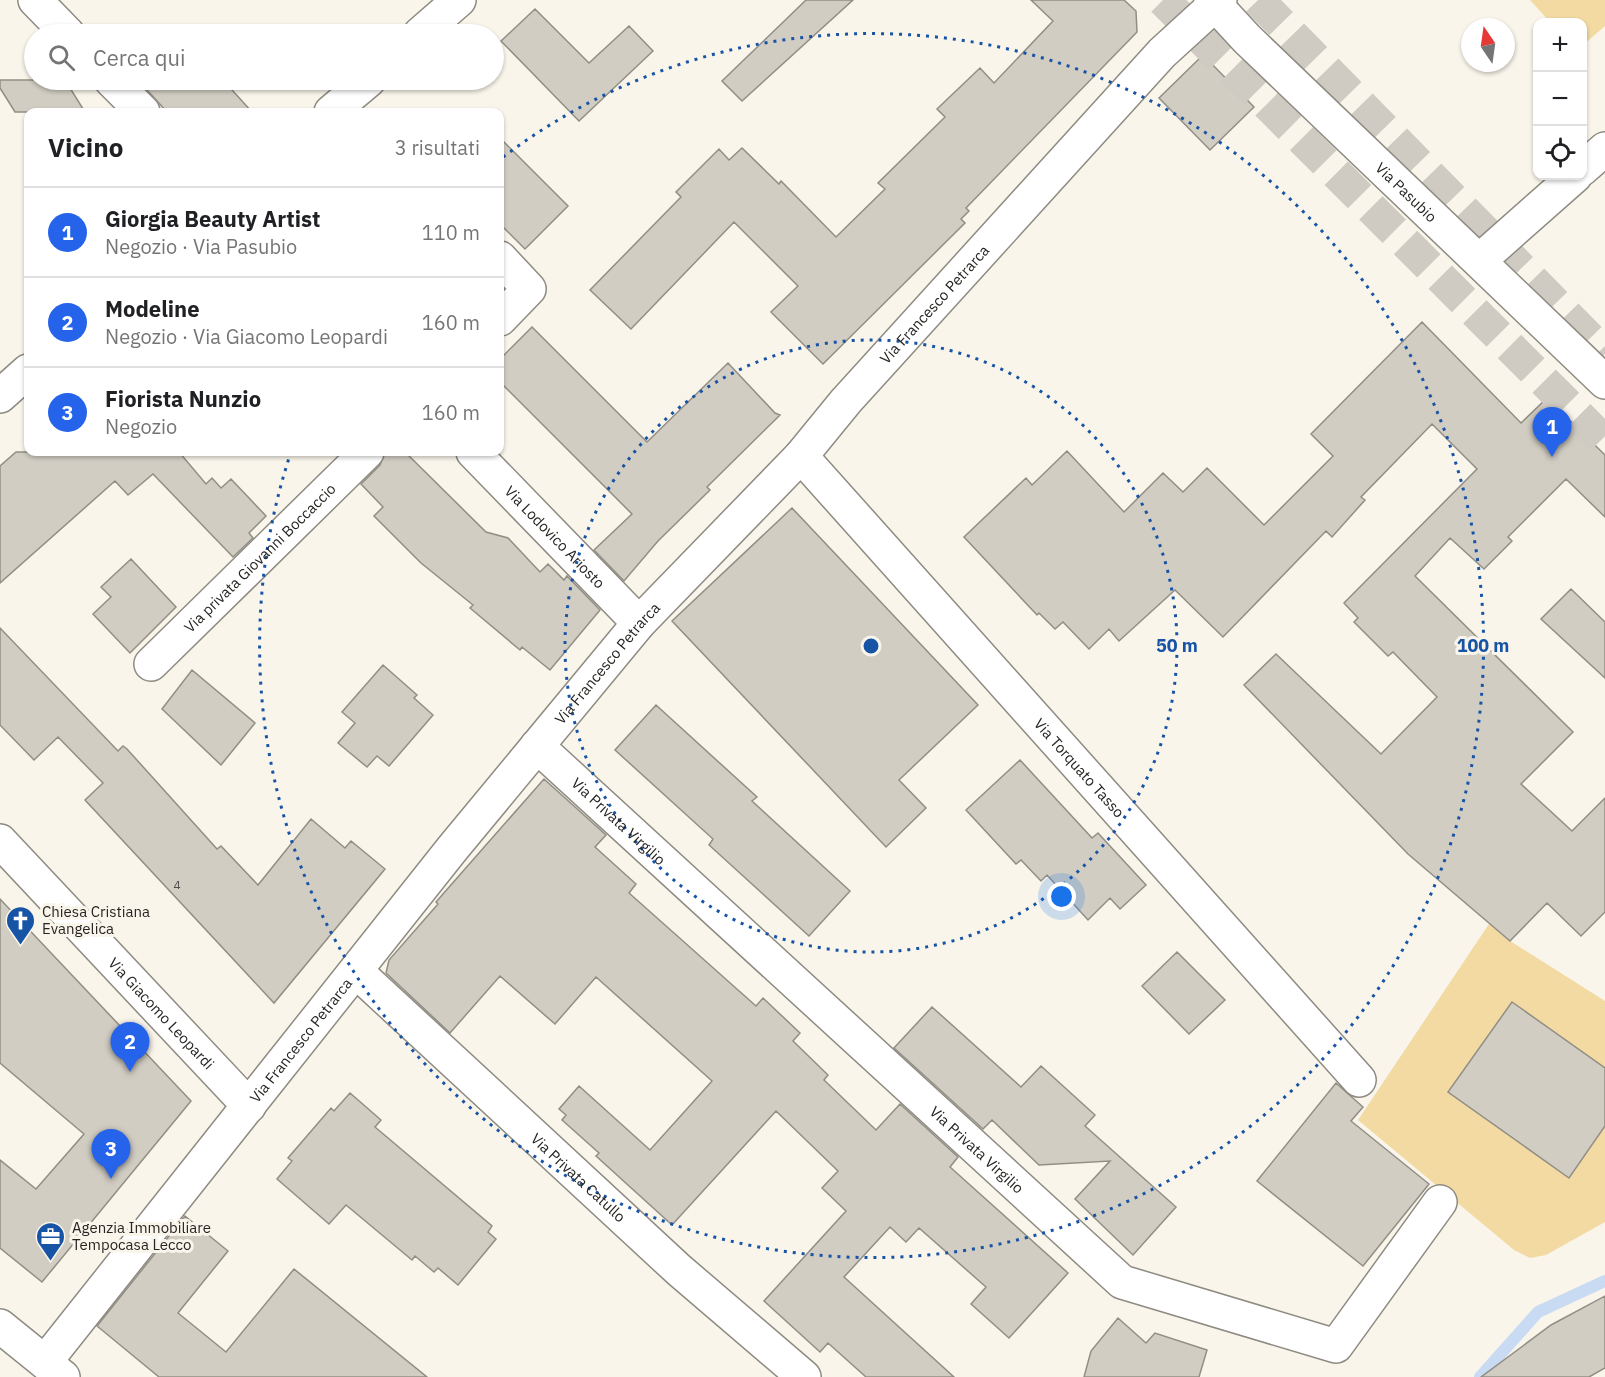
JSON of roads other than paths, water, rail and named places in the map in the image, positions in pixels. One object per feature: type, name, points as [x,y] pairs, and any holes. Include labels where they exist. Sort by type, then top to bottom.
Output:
[{"type":"street","points":[[35,0],[58,24]]},
{"type":"street","points":[[431,24],[459,0]]},
{"type":"street","name":"Via Pasubio","points":[[1215,1],[1247,39],[1605,382]]},
{"type":"street","name":"Via Francesco Petrarca","points":[[54,1369],[249,1106],[537,746],[639,623],[801,456],[846,401],[1162,53],[1215,1]]},
{"type":"street","points":[[121,90],[139,108]]},
{"type":"street","points":[[1587,165],[1605,149]]},
{"type":"street","points":[[1480,260],[1570,180]]},
{"type":"street","points":[[504,262],[529,289],[504,315]]},
{"type":"street","points":[[0,396],[24,375]]},
{"type":"street","name":"Via privata Giovanni Boccaccio","points":[[151,664],[363,456]]},
{"type":"street","name":"Via Lodovico Ariosto","points":[[477,456],[639,623]]},
{"type":"street","name":"Via Torquato Tasso","points":[[801,456],[1359,1080]]},
{"type":"street","name":"Via Privata Virgilio","points":[[537,746],[1122,1282],[1336,1346],[1440,1202]]},
{"type":"street","name":"Via Giacomo Leopardi","points":[[0,841],[249,1106]]},
{"type":"street","points":[[350,981],[626,1252]]},
{"type":"street","name":"Via Privata Catullo","points":[[350,981],[804,1377]]},
{"type":"street","points":[[0,1326],[54,1369]]},
{"type":"waterway","points":[[1480,1377],[1538,1312],[1605,1281]]},
{"type":"tunnel","points":[[1163,0],[1605,442]]},
{"type":"tunnel","points":[[1258,0],[1605,354]]},
{"type":"place","name":"Giorgia Beauty Artist","points":[[1552,457]]},
{"type":"place","name":"Chiesa Cristiana Evangelica","points":[[21,946]]},
{"type":"place","name":"Modeline","points":[[130,1072]]},
{"type":"place","name":"Fiorista Nunzio","points":[[111,1179]]},
{"type":"place","name":"Agenzia Immobiliare Tempocasa Lecco","points":[[51,1262]]}]
